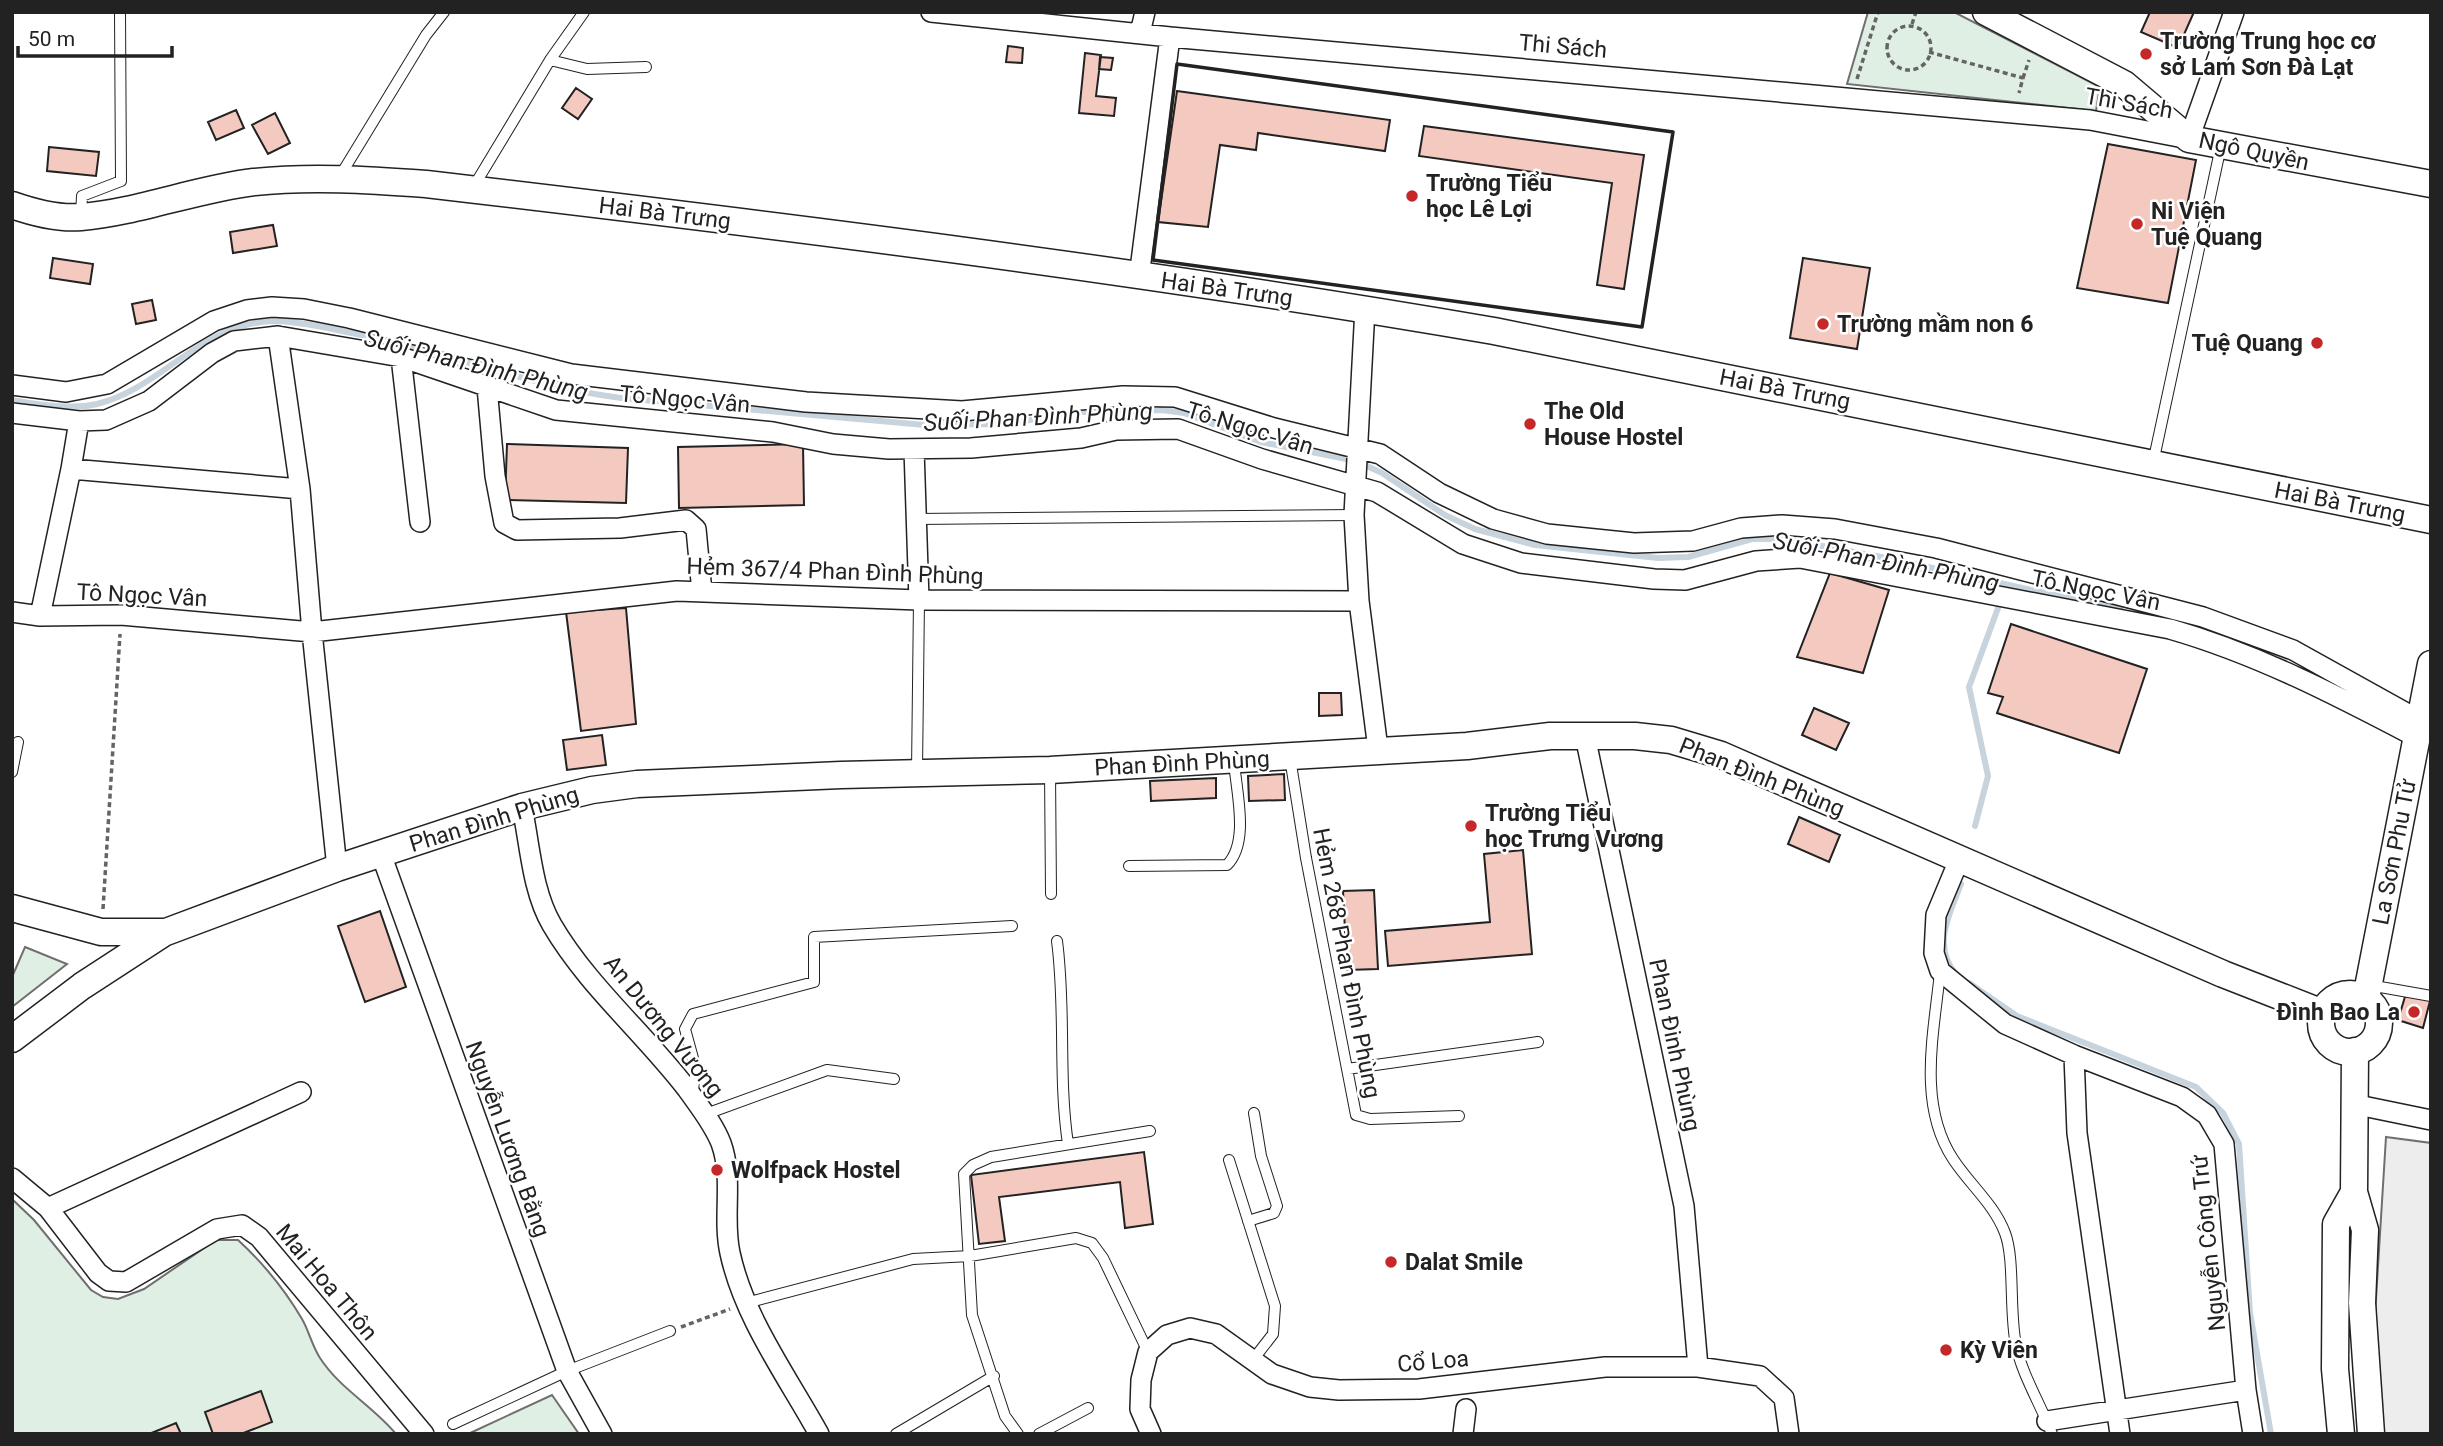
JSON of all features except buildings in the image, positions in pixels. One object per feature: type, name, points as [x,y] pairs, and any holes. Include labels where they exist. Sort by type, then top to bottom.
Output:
[{"type":"street","name":"Thi Sách","points":[[931,12],[1170,37],[2090,120],[2189,139]]},
{"type":"street","points":[[1140,33],[1145,12]]},
{"type":"street","name":"Ngô Quyền","points":[[1986,12],[2124,84],[2189,139],[2431,184]]},
{"type":"street","points":[[2189,139],[2234,12]]},
{"type":"street","points":[[1139,277],[1170,37]]},
{"type":"street","name":"Hai Bà Trưng","points":[[12,205],[30,211],[81,217],[253,183],[338,180],[471,190],[792,228],[1365,308],[1494,331],[2431,520]]},
{"type":"street","name":"Tô Ngọc Vân","points":[[12,385],[66,392],[107,384],[214,321],[247,310],[272,307],[304,309],[375,324],[570,374],[806,402],[962,411],[1123,396],[1175,397],[1274,428],[1380,454],[1439,493],[1493,519],[1547,534],[1634,543],[1693,541],[1741,528],[1782,525],[1835,529],[1962,554],[2203,617],[2293,650],[2418,728]]},
{"type":"street","points":[[1365,308],[1354,514],[1359,601],[1378,749]]},
{"type":"street","points":[[278,336],[300,489],[337,869]]},
{"type":"street","name":"Tô Ngọc Vân","points":[[12,413],[79,421],[106,420],[149,401],[212,353],[234,341],[278,336],[401,357],[556,410],[773,432],[833,444],[914,449],[1027,445],[1116,430],[1178,429],[1262,459],[1355,483],[1384,495],[1463,544],[1521,564],[1685,580],[1756,561],[1800,558],[2170,629],[2216,642],[2274,665],[2418,728]]},
{"type":"street","points":[[401,357],[420,522]]},
{"type":"street","points":[[487,387],[495,476],[504,523],[517,530],[620,528],[682,520],[691,522],[696,529],[702,592]]},
{"type":"street","points":[[40,616],[79,421]]},
{"type":"street","points":[[914,449],[919,600]]},
{"type":"street","points":[[71,469],[300,489]]},
{"type":"street","name":"Hẻm 367/4 Phan Đình Phùng","points":[[312,632],[677,590],[919,600],[1359,601]]},
{"type":"street","name":"Tô Ngọc Vân","points":[[12,612],[40,616],[121,615],[312,632]]},
{"type":"street","name":"La Sơn Phu Tử","points":[[2367,992],[2431,664]]},
{"type":"street","name":"Phan Đình Phùng","points":[[12,908],[101,932],[166,932],[337,869],[522,807],[592,790],[637,784],[827,775],[1050,771],[1290,758],[1378,749],[1467,746],[1550,736],[1635,736],[1671,740],[1721,755],[2223,974],[2323,1013]]},
{"type":"street","name":"Phan Đinh Phùng","points":[[1586,736],[1684,1206],[1698,1367]]},
{"type":"street","name":"An Dương Vương","points":[[522,807],[541,901],[551,924],[595,982],[657,1050],[705,1114],[720,1142],[729,1173],[729,1250],[746,1303],[819,1434]]},
{"type":"street","name":"Nguyễn Lương Bằng","points":[[381,854],[567,1371],[602,1434]]},
{"type":"street","points":[[1940,971],[1934,953],[1936,915],[1959,860]]},
{"type":"street","points":[[12,1039],[82,986],[166,932]]},
{"type":"street","name":"Nguyễn Công Trứ","points":[[1940,971],[2005,1024],[2074,1055],[2182,1097],[2207,1115],[2224,1144],[2246,1390],[2253,1434]]},
{"type":"street","points":[[2367,992],[2378,1014],[2377,1033],[2372,1042],[2355,1051],[2345,1052],[2328,1041],[2321,1023],[2323,1013],[2337,997],[2367,992]]},
{"type":"street","points":[[2355,1051],[2354,1192],[2365,1230],[2362,1303],[2371,1434]]},
{"type":"street","points":[[2074,1055],[2077,1133],[2120,1434]]},
{"type":"street","points":[[48,1208],[301,1092]]},
{"type":"street","points":[[2353,1104],[2431,1120]]},
{"type":"street","name":"Mai Hoa Thôn","points":[[12,1178],[48,1208],[98,1273],[109,1281],[125,1282],[218,1229],[242,1225],[259,1237],[424,1434]]},
{"type":"street","points":[[2341,1434],[2335,1369],[2336,1224],[2354,1192]]},
{"type":"street","name":"Cổ Loa","points":[[1148,1352],[1167,1335],[1190,1328],[1216,1334],[1252,1361],[1291,1381],[1311,1388],[1339,1390],[1419,1389],[1605,1367],[1698,1367],[1760,1376],[1784,1398],[1789,1434]]},
{"type":"street","points":[[1148,1352],[1141,1380],[1140,1409],[1151,1434]]},
{"type":"street","points":[[2049,1427],[2117,1409],[2246,1390]]},
{"type":"street","points":[[1463,1434],[1466,1409]]},
{"type":"lane","points":[[81,217],[82,196],[121,181],[120,12]]},
{"type":"lane","points":[[338,180],[426,35],[444,12]]},
{"type":"lane","points":[[471,190],[550,60],[584,12]]},
{"type":"lane","points":[[550,60],[587,69],[646,67]]},
{"type":"lane","points":[[2153,463],[2221,146]]},
{"type":"lane","points":[[917,519],[1354,514]]},
{"type":"lane","points":[[917,775],[919,600]]},
{"type":"lane","points":[[12,772],[18,742]]},
{"type":"lane","name":"Hẻm 268 Phan Đình Phùng","points":[[1290,758],[1306,859],[1356,1115],[1370,1119],[1459,1116]]},
{"type":"lane","points":[[1129,866],[1227,864],[1237,855],[1240,842],[1234,761]]},
{"type":"lane","points":[[1050,771],[1051,894]]},
{"type":"lane","points":[[692,1096],[696,1069],[685,1029],[693,1014],[814,982],[814,937],[1012,926]]},
{"type":"lane","points":[[1057,942],[1062,979],[1062,1107],[1068,1144]]},
{"type":"lane","points":[[1940,971],[1929,1076],[1940,1134],[1953,1159],[1991,1207],[2006,1235],[2010,1312],[2016,1348],[2049,1427]]},
{"type":"lane","points":[[2367,992],[2431,996]]},
{"type":"lane","points":[[1347,1069],[1538,1042]]},
{"type":"lane","points":[[705,1114],[827,1070],[894,1079]]},
{"type":"lane","points":[[1248,1221],[1274,1213],[1277,1206],[1261,1156],[1254,1113]]},
{"type":"lane","points":[[1018,1434],[1005,1416],[972,1315],[970,1256],[962,1190],[964,1174],[973,1165],[990,1157],[1150,1131]]},
{"type":"lane","points":[[1228,1160],[1271,1293],[1276,1320],[1273,1334],[1252,1361]]},
{"type":"lane","points":[[746,1303],[913,1259],[970,1256],[1076,1238],[1092,1243],[1103,1258],[1148,1352]]},
{"type":"lane","points":[[453,1424],[567,1371],[670,1331]]},
{"type":"lane","points":[[895,1434],[994,1376]]},
{"type":"lane","points":[[1039,1434],[1053,1431],[1088,1408]]},
{"type":"path","points":[[1852,97],[1878,12]]},
{"type":"path","points":[[1912,24],[1916,12]]},
{"type":"path","points":[[1912,24],[1925,32],[1931,44],[1930,52],[1927,60],[1916,70],[1901,69],[1889,59],[1886,43],[1895,30],[1912,24]]},
{"type":"path","points":[[1930,52],[2023,78],[2013,113]]},
{"type":"path","points":[[101,932],[121,615]]},
{"type":"path","points":[[670,1331],[746,1303]]},
{"type":"green space","points":[[1868,12],[1954,12],[2100,87],[2096,111],[1847,84]]},
{"type":"green space","points":[[25,947],[67,964],[12,1007],[12,977]]},
{"type":"green space","points":[[12,1199],[34,1220],[91,1290],[103,1297],[118,1299],[144,1289],[216,1240],[238,1240],[265,1267],[288,1298],[328,1369],[396,1434],[12,1434]]},
{"type":"green space","points":[[552,1395],[579,1434],[468,1434]]},
{"type":"shaded area","points":[[2386,1137],[2431,1143],[2431,1434],[2380,1434],[2374,1331]]},
{"type":"waterway","name":"Suối Phan Đình Phùng","points":[[12,400],[66,407],[97,404],[142,385],[224,333],[247,324],[293,322],[386,340],[519,377],[621,398],[925,425],[1005,424],[1079,412],[1162,410],[1184,413],[1261,442],[1356,461],[1382,473],[1445,515],[1475,529],[1535,545],[1658,558],[1688,557],[1752,539],[1785,539],[1892,559],[2121,610]]},
{"type":"waterway","points":[[1975,826],[1988,776],[1969,687],[1998,608]]},
{"type":"waterway","points":[[1955,973],[1948,962],[1944,940],[1948,918],[1961,884]]},
{"type":"waterway","points":[[1969,983],[2017,1016],[2196,1087],[2223,1113],[2239,1144],[2250,1313],[2271,1434]]},
{"type":"wall","points":[[1177,64],[1673,132],[1642,327],[1153,260],[1177,64]]},
{"type":"place","name":"Trường Trung học cơ sở Lam Sơn Đà Lạt","points":[[2146,54]]},
{"type":"place","name":"Trường Tiểu học Lê Lợi","points":[[1412,196]]},
{"type":"place","name":"Ni Viện Tuệ Quang","points":[[2137,224]]},
{"type":"place","name":"Trường mầm non 6","points":[[1823,324]]},
{"type":"place","name":"Tuệ Quang","points":[[2317,343]]},
{"type":"place","name":"The Old House Hostel","points":[[1530,424]]},
{"type":"place","name":"Trường Tiểu học Trưng Vương","points":[[1471,826]]},
{"type":"place","name":"Đình Bao La","points":[[2414,1012]]},
{"type":"place","name":"Wolfpack Hostel","points":[[717,1170]]},
{"type":"place","name":"Dalat Smile","points":[[1391,1262]]},
{"type":"place","name":"Kỳ Viên","points":[[1946,1350]]}]
